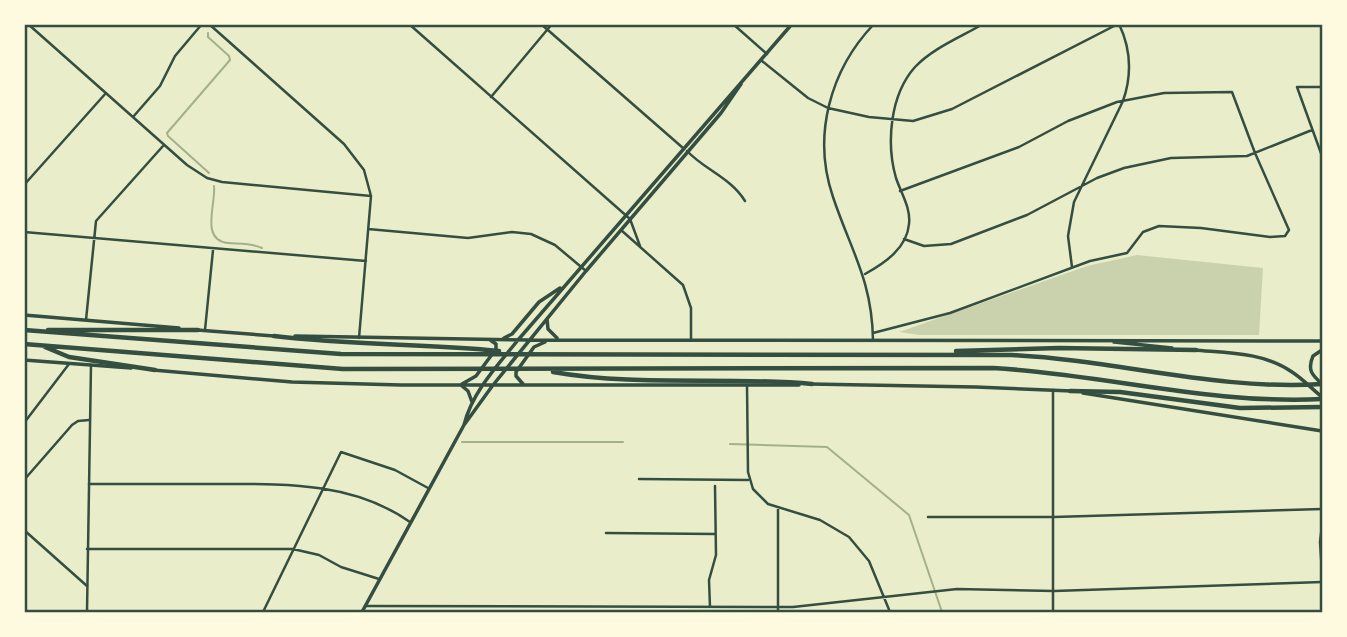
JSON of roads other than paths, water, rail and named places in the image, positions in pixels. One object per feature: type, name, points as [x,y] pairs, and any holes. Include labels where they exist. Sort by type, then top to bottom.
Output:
[{"type":"highway","points":[[24,330],[198,330]]},
{"type":"highway","points":[[24,330],[295,352],[469,351]]},
{"type":"highway","points":[[274,336],[322,342],[557,354],[916,353],[1059,348],[1196,350]]},
{"type":"highway","points":[[24,344],[343,369],[993,368],[1047,371],[1251,399],[1322,398]]},
{"type":"highway","points":[[41,345],[69,357],[155,370]]},
{"type":"highway","points":[[916,353],[1050,357],[1209,380],[1286,385],[1322,384]]},
{"type":"highway","points":[[542,370],[608,378],[753,380],[812,384]]},
{"type":"highway","points":[[1070,391],[1120,392],[1240,408],[1322,407]]},
{"type":"main road","points":[[362,612],[430,489],[483,385],[580,267],[792,24]]},
{"type":"main road","points":[[464,425],[529,340],[721,113],[741,84]]},
{"type":"main road","points":[[502,338],[512,334],[539,302],[564,286]]},
{"type":"main road","points":[[24,315],[274,336],[359,338],[1322,341]]},
{"type":"main road","points":[[548,317],[548,329],[558,340]]},
{"type":"main road","points":[[460,384],[476,376],[496,349],[495,342],[486,338]]},
{"type":"main road","points":[[523,385],[516,372],[534,347],[550,340]]},
{"type":"main road","points":[[1088,340],[1251,356],[1290,370],[1322,398]]},
{"type":"main road","points":[[1322,350],[1312,356],[1310,370],[1313,377],[1322,384]]},
{"type":"main road","points":[[24,359],[292,382],[483,385],[812,384],[1053,390],[1322,431]]},
{"type":"main road","points":[[460,384],[470,393],[471,406]]},
{"type":"street","points":[[28,24],[193,170],[207,178],[222,182],[371,195]]},
{"type":"street","points":[[133,117],[160,86],[175,56],[202,24]]},
{"type":"street","points":[[209,24],[351,150],[364,170],[371,195],[359,338]]},
{"type":"street","points":[[409,24],[626,215],[640,246]]},
{"type":"street","points":[[541,24],[702,165],[733,185],[745,201]]},
{"type":"street","points":[[491,97],[552,24]]},
{"type":"street","points":[[733,24],[767,54]]},
{"type":"street","points":[[873,340],[871,306],[864,274],[830,186],[825,157],[828,108],[844,64],[874,24]]},
{"type":"street","points":[[864,274],[890,258],[904,239],[909,218],[891,149],[893,119],[903,85],[915,67],[927,56],[983,24]]},
{"type":"street","points":[[762,61],[808,98],[828,108],[913,121],[952,109],[1119,24],[1125,37],[1129,61],[1128,84],[1123,101],[1080,187],[1069,224],[1072,267]]},
{"type":"street","points":[[1322,87],[1297,87],[1322,156]]},
{"type":"street","points":[[873,332],[950,313],[1072,267],[1106,256],[1126,253],[1143,232],[1153,227],[1201,228],[1270,237],[1285,236],[1289,230],[1232,92],[1164,93],[1100,107],[1019,147],[901,191]]},
{"type":"street","points":[[24,185],[106,93]]},
{"type":"street","points":[[904,239],[924,246],[951,244],[1027,215],[1124,168],[1171,158],[1240,157],[1312,130]]},
{"type":"street","points":[[86,320],[96,221],[164,145]]},
{"type":"street","points":[[368,229],[468,238],[512,232],[531,234],[555,245],[586,271]]},
{"type":"street","points":[[621,230],[676,277],[685,289],[691,308],[691,340]]},
{"type":"street","points":[[24,232],[366,261]]},
{"type":"street","points":[[205,330],[213,248]]},
{"type":"street","points":[[24,423],[70,363]]},
{"type":"street","points":[[87,612],[91,365]]},
{"type":"street","points":[[747,385],[749,480],[760,498],[778,509],[820,520],[849,537],[869,561],[890,612]]},
{"type":"street","points":[[1053,390],[1053,612]]},
{"type":"street","points":[[24,480],[72,425],[78,421],[90,420]]},
{"type":"street","points":[[263,612],[341,452],[396,470],[430,489]]},
{"type":"street","points":[[639,479],[749,480]]},
{"type":"street","points":[[89,484],[278,484],[324,488],[368,500],[411,523]]},
{"type":"street","points":[[713,612],[709,580],[715,562],[715,486]]},
{"type":"street","points":[[778,509],[778,612]]},
{"type":"street","points":[[928,517],[1054,517],[1322,509]]},
{"type":"street","points":[[1322,525],[1322,573]]},
{"type":"street","points":[[24,530],[87,586]]},
{"type":"street","points":[[606,533],[715,534]]},
{"type":"street","points":[[88,549],[293,549],[318,555],[341,567],[380,580]]},
{"type":"street","points":[[366,606],[778,607],[942,591],[1322,582]]},
{"type":"street","points":[[397,606],[397,612]]},
{"type":"waterway","points":[[208,33],[208,37],[230,60],[167,133],[209,173]]},
{"type":"waterway","points":[[214,186],[211,220],[214,235],[228,243],[250,244],[262,248]]},
{"type":"waterway","points":[[462,442],[623,442]]},
{"type":"waterway","points":[[730,444],[827,447],[909,515],[942,612]]}]
